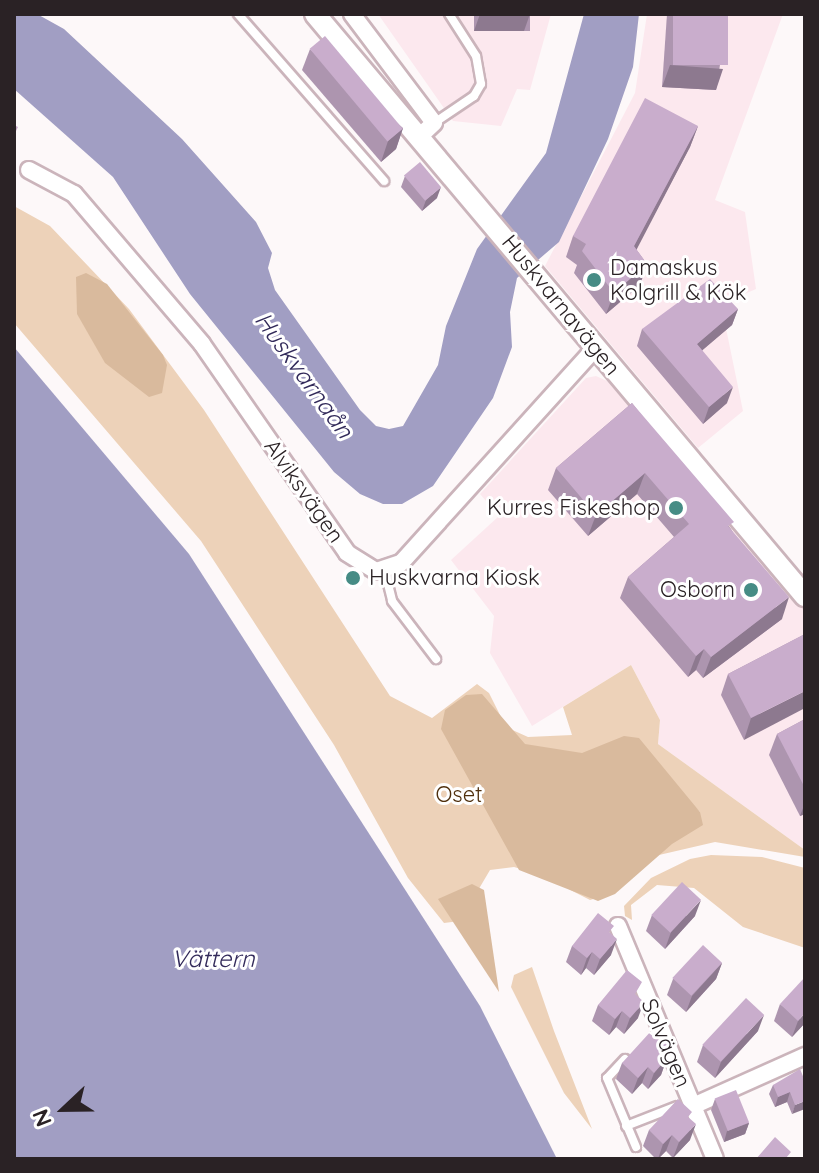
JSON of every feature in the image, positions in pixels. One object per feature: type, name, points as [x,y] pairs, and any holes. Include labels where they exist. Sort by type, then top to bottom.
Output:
[{"type":"street","name":"Huskvarnavägen","points":[[315,14],[426,130],[488,217],[805,596]]},
{"type":"street","points":[[352,14],[426,130]]},
{"type":"street","name":"Alviksvägen","points":[[29,170],[74,194],[202,344],[352,560],[385,572]]},
{"type":"street","points":[[385,572],[401,563],[595,348]]},
{"type":"street","name":"Solvägen","points":[[618,926],[715,1159]]},
{"type":"street","points":[[692,1103],[805,1056]]},
{"type":"lane","points":[[238,14],[384,181]]},
{"type":"lane","points":[[426,130],[474,96],[481,84],[476,56],[449,14]]},
{"type":"lane","points":[[385,572],[392,601],[436,659]]},
{"type":"lane","points":[[625,1059],[607,1078],[636,1147]]},
{"type":"lane","points":[[626,1126],[692,1103]]},
{"type":"shaded area","points":[[378,14],[551,14],[530,90],[517,89],[501,126],[453,121]]},
{"type":"shaded area","points":[[647,14],[783,14],[715,200],[745,212],[756,289],[721,304],[743,411],[698,448],[545,266],[635,93]]},
{"type":"shaded area","points":[[86,273],[107,284],[163,355],[167,365],[162,393],[149,397],[105,363],[77,314],[76,277]]},
{"type":"shaded area","points":[[596,376],[607,381],[805,609],[805,850],[658,744],[660,720],[631,665],[532,726],[490,653],[494,616],[451,560],[499,516],[480,494],[586,378]]},
{"type":"shaded area","points":[[482,694],[525,744],[582,753],[624,736],[639,738],[700,812],[703,825],[672,844],[615,894],[598,901],[519,870],[441,729],[445,710],[466,695]]},
{"type":"shaded area","points":[[472,884],[484,890],[499,992],[438,899]]},
{"type":"green space","name":"Oset","points":[[14,206],[50,226],[129,309],[204,410],[390,696],[432,718],[477,684],[489,693],[506,727],[528,737],[572,735],[563,707],[631,665],[660,720],[658,744],[805,850],[805,857],[715,842],[659,855],[700,812],[674,786],[610,894],[590,900],[541,875],[514,867],[490,870],[460,921],[444,923],[408,878],[334,745],[201,541],[14,323]]},
{"type":"green space","points":[[711,855],[762,857],[805,868],[805,948],[743,927],[694,888],[657,885],[631,905],[632,920],[625,916],[624,906],[651,878],[690,859]]},
{"type":"green space","points":[[532,967],[592,1129],[564,1093],[511,987],[514,975]]},
{"type":"water","name":"Huskvarnaån","points":[[14,14],[37,14],[64,29],[182,139],[256,222],[272,253],[268,268],[275,290],[360,410],[376,426],[389,429],[403,426],[438,365],[446,326],[477,249],[546,153],[584,14],[639,14],[633,67],[608,139],[559,242],[517,278],[510,312],[512,347],[493,398],[433,486],[402,504],[383,504],[360,494],[334,472],[190,294],[113,177],[14,89]]},
{"type":"water","name":"Vättern","points":[[14,347],[189,554],[480,1006],[557,1159],[14,1159]]},
{"type":"building","points":[[673,14],[728,14],[728,65],[673,65]]},
{"type":"building","points":[[325,36],[403,129],[387,142],[310,49]]},
{"type":"building","points":[[645,98],[698,126],[634,246],[647,264],[614,293],[582,251],[586,244],[573,236]]},
{"type":"building","points":[[420,162],[441,187],[425,201],[404,175]]},
{"type":"building","points":[[710,279],[738,309],[697,344],[733,387],[709,407],[642,329]]},
{"type":"building","points":[[632,403],[734,522],[728,526],[789,597],[711,657],[704,649],[696,656],[628,577],[689,524],[645,473],[596,515],[556,468]]},
{"type":"building","points":[[805,634],[805,691],[751,718],[728,674]]},
{"type":"building","points":[[805,719],[805,788],[777,734]]},
{"type":"building","points":[[682,882],[701,900],[670,933],[651,915]]},
{"type":"building","points":[[598,913],[614,926],[609,932],[617,939],[600,959],[592,952],[587,958],[572,946]]},
{"type":"building","points":[[703,945],[722,963],[691,996],[672,978]]},
{"type":"building","points":[[627,970],[642,982],[635,994],[644,1002],[630,1018],[622,1011],[615,1019],[598,1005]]},
{"type":"building","points":[[805,977],[805,1013],[798,1021],[780,1004]]},
{"type":"building","points":[[746,998],[764,1015],[721,1062],[702,1045]]},
{"type":"building","points":[[652,1030],[668,1044],[661,1052],[667,1058],[654,1073],[648,1067],[638,1078],[622,1063]]},
{"type":"building","points":[[800,1069],[805,1081],[805,1101],[795,1105],[790,1092],[778,1097],[773,1085]]},
{"type":"building","points":[[736,1090],[749,1122],[728,1131],[715,1099]]},
{"type":"building","points":[[678,1099],[692,1112],[688,1117],[696,1124],[679,1142],[672,1135],[663,1144],[649,1130]]},
{"type":"building","points":[[775,1137],[791,1152],[786,1159],[756,1159]]},
{"type":"place","name":"Damaskus Kolgrill & Kök","points":[[594,280]]},
{"type":"place","name":"Kurres Fiskeshop","points":[[676,508]]},
{"type":"place","name":"Huskvarna Kiosk","points":[[353,578]]},
{"type":"place","name":"Osborn","points":[[751,590]]}]
